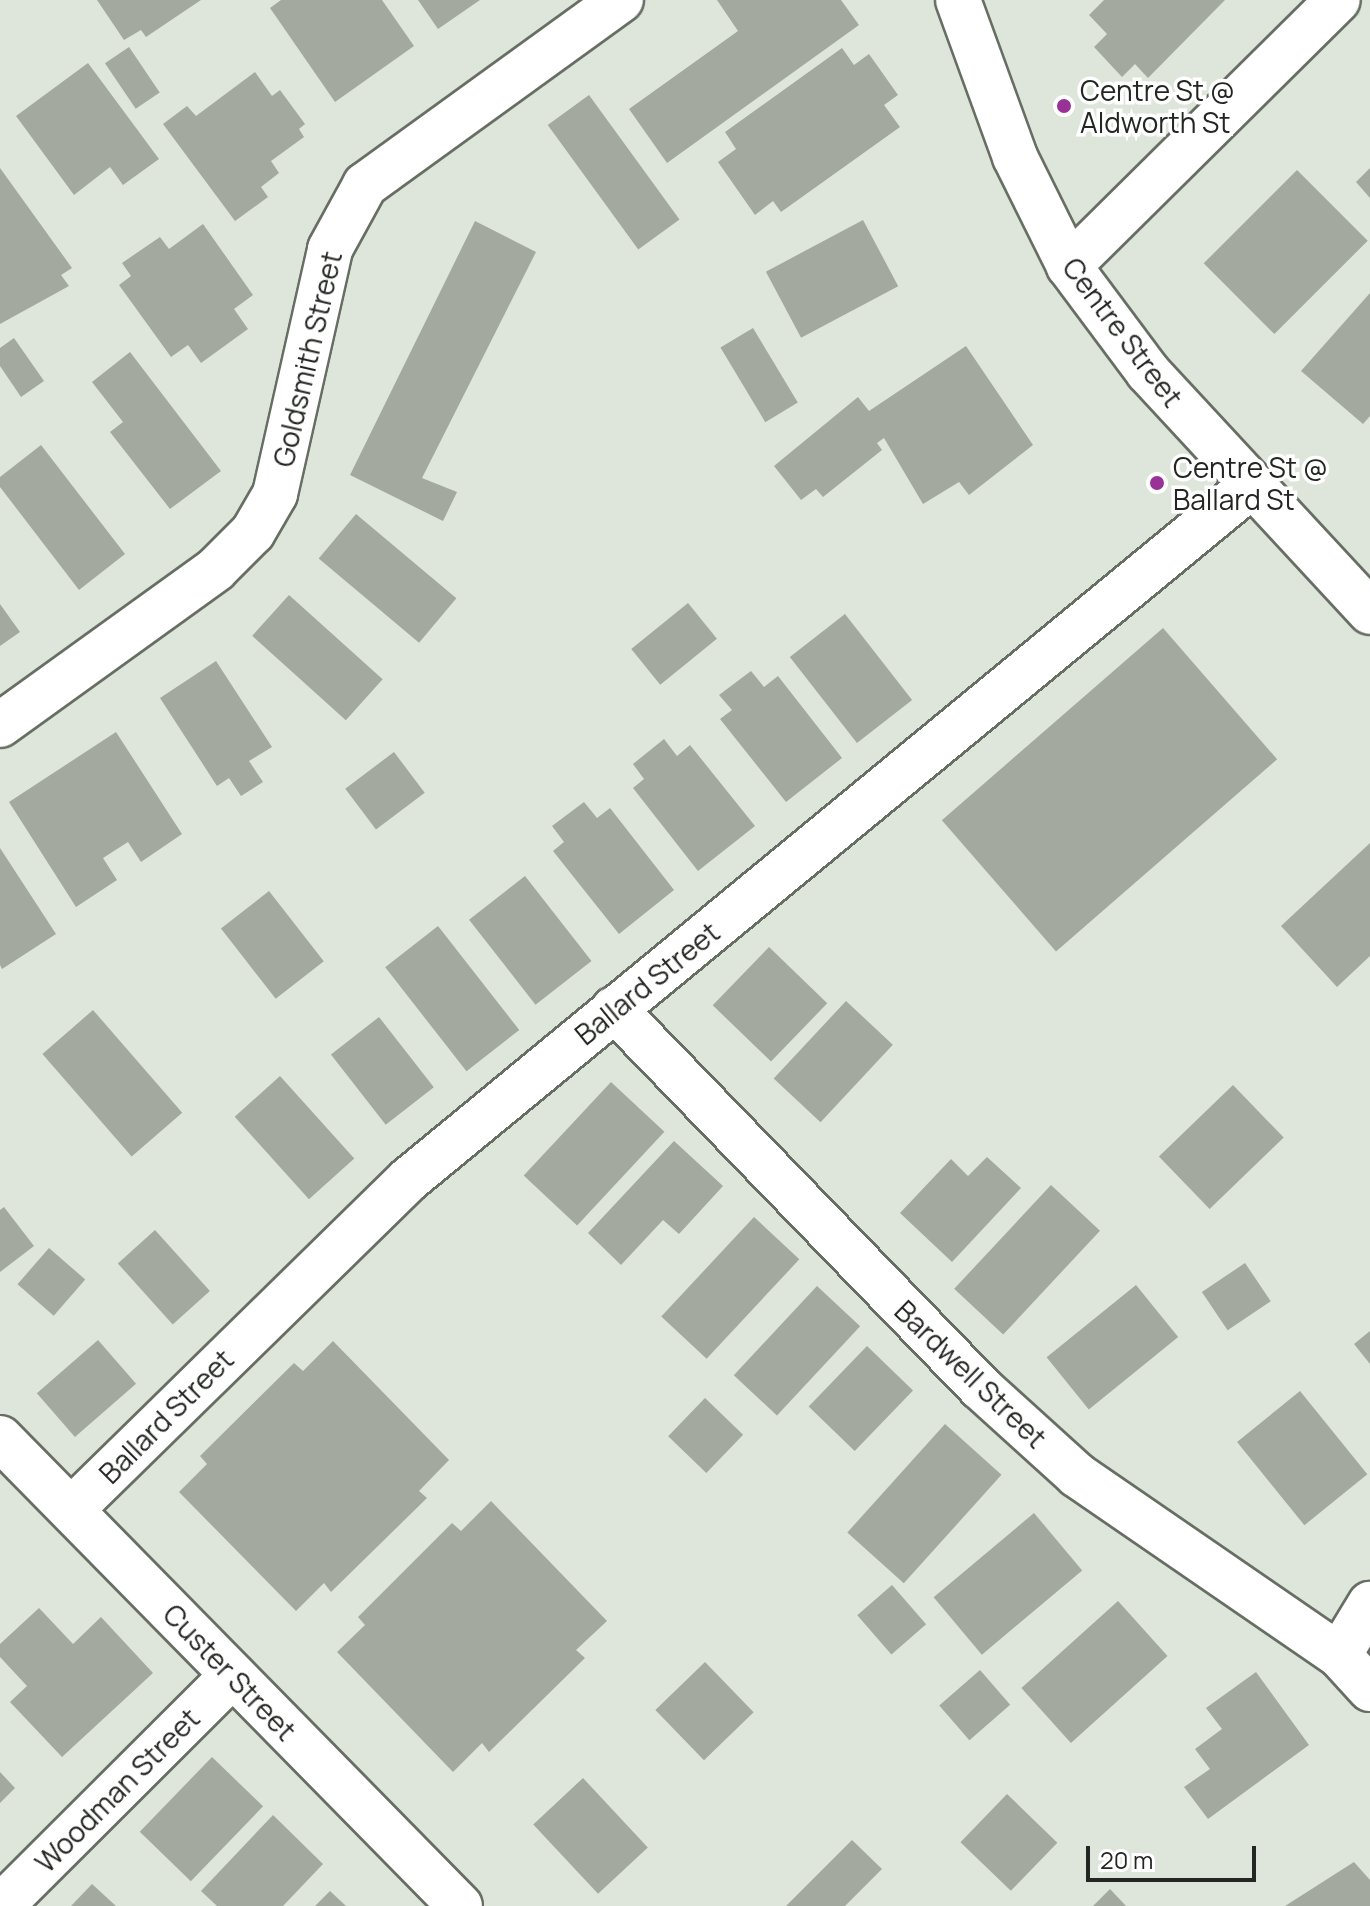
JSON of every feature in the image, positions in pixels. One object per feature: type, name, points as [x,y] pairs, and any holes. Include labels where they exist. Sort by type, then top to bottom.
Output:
[{"type":"street","name":"Goldsmith Street","points":[[0,725],[216,569],[253,532],[275,494],[330,249],[365,185],[621,0]]},
{"type":"street","name":"Centre Street","points":[[958,0],[1015,157],[1069,266],[1148,372],[1250,487],[1370,612]]},
{"type":"street","points":[[1069,266],[1338,0]]},
{"type":"street","name":"Ballard Street","points":[[72,1509],[408,1180],[1250,487]]},
{"type":"street","name":"Bardwell Street","points":[[614,1009],[980,1387],[1077,1475],[1339,1655],[1370,1689]]},
{"type":"street","name":"Custer Street","points":[[0,1438],[460,1906]]},
{"type":"street","points":[[1339,1655],[1370,1604]]},
{"type":"street","name":"Woodman Street","points":[[1,1906],[233,1675]]},
{"type":"building","points":[[97,0],[201,0],[146,37],[141,30],[124,40]]},
{"type":"building","points":[[281,0],[382,0],[414,46],[335,102],[270,8]]},
{"type":"building","points":[[418,0],[480,0],[438,29]]},
{"type":"building","points":[[717,0],[841,0],[859,25],[667,163],[629,109],[738,31]]},
{"type":"building","points":[[1104,0],[1225,0],[1148,78],[1135,64],[1122,77],[1094,47],[1107,34],[1089,15]]},
{"type":"building","points":[[129,47],[160,93],[136,109],[105,63]]},
{"type":"building","points":[[842,48],[854,65],[869,54],[898,95],[884,105],[900,127],[781,212],[773,201],[755,215],[718,162],[736,149],[725,132]]},
{"type":"building","points":[[88,63],[159,159],[123,185],[110,167],[74,195],[16,116]]},
{"type":"building","points":[[255,72],[272,96],[280,90],[305,124],[299,129],[304,137],[271,161],[279,173],[261,187],[268,197],[235,221],[163,124],[187,106],[196,116]]},
{"type":"building","points":[[589,95],[680,220],[638,250],[548,125]]},
{"type":"building","points":[[0,168],[72,268],[61,275],[69,286],[0,324]]},
{"type":"building","points":[[1370,168],[1370,198],[1356,182]]},
{"type":"building","points":[[1297,170],[1368,241],[1274,334],[1204,263]]},
{"type":"building","points":[[863,220],[898,286],[801,338],[766,272]]},
{"type":"building","points":[[475,221],[536,252],[422,478],[457,492],[443,521],[350,475]]},
{"type":"building","points":[[203,224],[253,295],[234,309],[248,329],[201,363],[188,345],[171,357],[119,285],[131,276],[122,263],[160,237],[169,249]]},
{"type":"building","points":[[1370,293],[1370,416],[1363,424],[1301,371]]},
{"type":"building","points":[[753,328],[798,403],[765,422],[720,348]]},
{"type":"building","points":[[14,338],[44,381],[21,397],[0,366],[0,348]]},
{"type":"building","points":[[966,346],[1033,445],[969,495],[959,482],[923,504],[884,438],[877,443],[882,450],[823,497],[816,489],[801,500],[774,466],[858,397],[869,411]]},
{"type":"building","points":[[130,352],[221,471],[170,509],[110,432],[123,422],[92,382]]},
{"type":"building","points":[[41,445],[125,554],[79,590],[0,487],[0,477]]},
{"type":"building","points":[[356,514],[456,598],[419,643],[319,558]]},
{"type":"building","points":[[289,595],[383,679],[346,720],[252,636]]},
{"type":"building","points":[[688,603],[717,639],[660,685],[631,649]]},
{"type":"building","points":[[0,604],[20,632],[0,646]]},
{"type":"building","points":[[845,614],[912,700],[857,743],[790,657]]},
{"type":"building","points":[[1163,628],[1277,759],[1056,952],[942,820]]},
{"type":"building","points":[[216,661],[272,747],[249,761],[263,782],[241,796],[229,778],[217,786],[160,698]]},
{"type":"building","points":[[751,671],[764,687],[778,676],[842,758],[786,802],[720,719],[732,710],[719,695]]},
{"type":"building","points":[[116,732],[182,834],[141,862],[128,842],[103,858],[117,880],[76,907],[9,802]]},
{"type":"building","points":[[664,739],[677,756],[690,745],[755,826],[698,871],[633,788],[644,779],[633,764]]},
{"type":"building","points":[[394,752],[425,793],[376,829],[345,789]]},
{"type":"building","points":[[584,802],[597,818],[610,808],[674,890],[619,934],[553,851],[564,842],[552,826]]},
{"type":"building","points":[[1370,843],[1370,956],[1337,987],[1281,926]]},
{"type":"building","points":[[0,848],[56,934],[2,969],[0,965]]},
{"type":"building","points":[[525,876],[591,961],[536,1005],[469,920]]},
{"type":"building","points":[[269,891],[324,961],[276,999],[221,929]]},
{"type":"building","points":[[438,926],[519,1030],[466,1071],[385,967]]},
{"type":"building","points":[[769,947],[827,1003],[771,1062],[713,1005]]},
{"type":"building","points":[[846,1001],[893,1045],[821,1122],[774,1079]]},
{"type":"building","points":[[93,1010],[182,1113],[132,1157],[42,1054]]},
{"type":"building","points":[[379,1017],[434,1087],[386,1125],[331,1055]]},
{"type":"building","points":[[280,1076],[354,1158],[309,1199],[235,1117]]},
{"type":"building","points":[[611,1082],[664,1132],[577,1225],[524,1176]]},
{"type":"building","points":[[1233,1085],[1284,1138],[1210,1209],[1159,1157]]},
{"type":"building","points":[[674,1141],[723,1186],[679,1234],[663,1220],[621,1265],[588,1233]]},
{"type":"building","points":[[987,1157],[1021,1188],[952,1262],[900,1213],[951,1159],[968,1176]]},
{"type":"building","points":[[1051,1185],[1100,1231],[1003,1335],[954,1289]]},
{"type":"building","points":[[4,1207],[34,1246],[0,1272],[0,1210]]},
{"type":"building","points":[[754,1217],[799,1259],[707,1359],[661,1316]]},
{"type":"building","points":[[155,1230],[210,1291],[173,1324],[118,1263]]},
{"type":"building","points":[[49,1248],[85,1279],[54,1316],[18,1284]]},
{"type":"building","points":[[1245,1263],[1271,1301],[1228,1330],[1202,1292]]},
{"type":"building","points":[[1136,1285],[1178,1337],[1089,1409],[1047,1357]]},
{"type":"building","points":[[817,1286],[860,1326],[777,1415],[734,1375]]},
{"type":"building","points":[[1370,1331],[1370,1364],[1354,1344]]},
{"type":"building","points":[[98,1340],[136,1384],[75,1437],[37,1393]]},
{"type":"building","points":[[333,1341],[449,1460],[419,1491],[427,1498],[331,1592],[324,1583],[296,1611],[179,1492],[207,1464],[200,1456],[294,1363],[303,1371]]},
{"type":"building","points":[[867,1346],[913,1390],[855,1451],[809,1406]]},
{"type":"building","points":[[1300,1391],[1367,1474],[1304,1525],[1237,1442]]},
{"type":"building","points":[[705,1398],[743,1435],[706,1473],[668,1436]]},
{"type":"building","points":[[945,1424],[1001,1475],[904,1583],[847,1532]]},
{"type":"building","points":[[491,1501],[607,1621],[576,1650],[585,1658],[489,1752],[482,1743],[453,1772],[337,1652],[365,1625],[358,1617],[452,1523],[461,1531]]},
{"type":"building","points":[[1034,1513],[1082,1570],[982,1655],[934,1597]]},
{"type":"building","points":[[892,1585],[926,1624],[891,1654],[857,1615]]},
{"type":"building","points":[[1118,1601],[1168,1656],[1071,1743],[1021,1688]]},
{"type":"building","points":[[39,1608],[73,1644],[101,1617],[153,1673],[62,1757],[10,1702],[27,1686],[0,1657],[0,1644]]},
{"type":"building","points":[[705,1662],[754,1712],[704,1760],[655,1710]]},
{"type":"building","points":[[980,1670],[1010,1705],[969,1740],[939,1705]]},
{"type":"building","points":[[1256,1672],[1309,1745],[1208,1819],[1184,1787],[1210,1769],[1195,1749],[1222,1729],[1206,1708]]},
{"type":"building","points":[[212,1757],[263,1806],[191,1881],[140,1832]]},
{"type":"building","points":[[0,1772],[15,1788],[0,1803]]},
{"type":"building","points":[[583,1778],[648,1847],[598,1894],[533,1824]]},
{"type":"building","points":[[1007,1794],[1057,1843],[1011,1891],[960,1842]]},
{"type":"building","points":[[273,1815],[323,1864],[283,1906],[217,1906],[201,1891]]},
{"type":"building","points":[[852,1840],[882,1869],[845,1906],[786,1906]]},
{"type":"building","points":[[1354,1862],[1370,1880],[1370,1906],[1285,1906]]},
{"type":"building","points":[[92,1884],[116,1906],[71,1906]]},
{"type":"building","points":[[1110,1889],[1126,1906],[1093,1906]]},
{"type":"building","points":[[330,1891],[346,1906],[315,1906]]},
{"type":"place","name":"Centre St @ Aldworth St","points":[[1064,106]]},
{"type":"place","name":"Centre St @ Ballard St","points":[[1157,483]]}]
